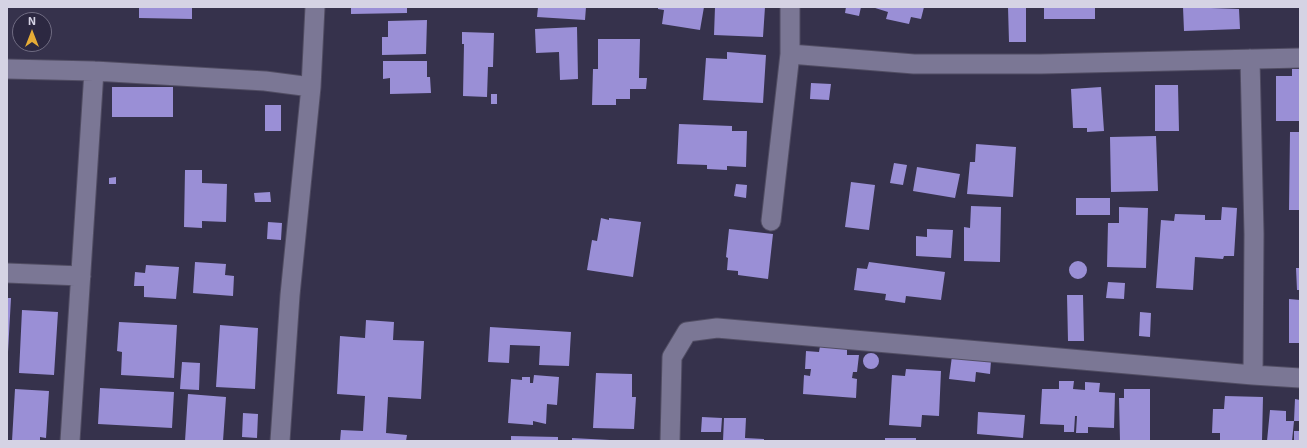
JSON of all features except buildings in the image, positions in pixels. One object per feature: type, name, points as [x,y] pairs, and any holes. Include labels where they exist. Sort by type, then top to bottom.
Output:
[{"type":"street","points":[[280,441],[290,295],[311,87],[315,7]]},
{"type":"street","points":[[772,221],[790,54],[790,7]]},
{"type":"street","points":[[790,54],[914,64],[1041,64],[1300,58]]},
{"type":"street","points":[[1250,59],[1254,234],[1253,375]]},
{"type":"street","points":[[7,69],[94,70],[265,81],[311,87]]},
{"type":"street","points":[[70,441],[94,70]]},
{"type":"street","points":[[7,273],[81,276]]},
{"type":"street","points":[[670,441],[672,357],[687,332],[717,328],[1300,378]]}]
